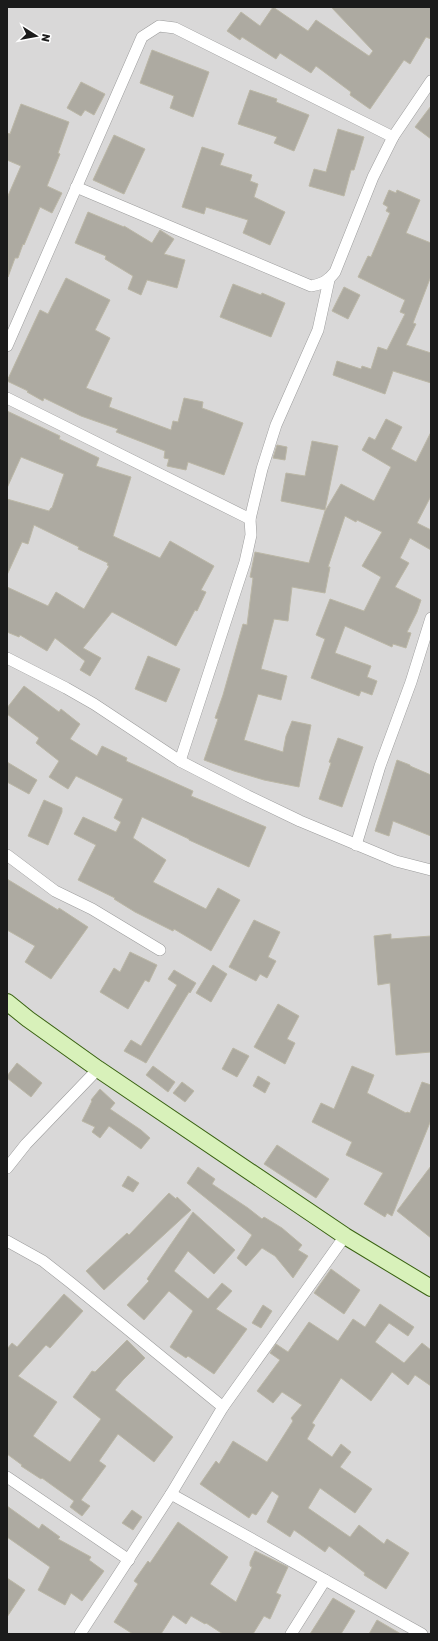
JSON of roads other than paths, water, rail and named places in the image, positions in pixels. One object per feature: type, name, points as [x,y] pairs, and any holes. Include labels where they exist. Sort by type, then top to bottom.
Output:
[{"type":"main road","points":[[7,1002],[28,1019],[98,1069],[345,1236],[431,1288]]},
{"type":"street","points":[[7,346],[142,37],[159,26],[175,28],[394,137]]},
{"type":"street","points":[[76,187],[311,286],[320,284],[329,280],[336,272],[373,177],[394,137],[431,81]]},
{"type":"street","points":[[180,761],[245,562],[251,535],[250,519],[262,469],[276,425],[318,330],[329,280]]},
{"type":"street","points":[[7,398],[250,519]]},
{"type":"street","points":[[356,845],[380,766],[411,682],[431,618]]},
{"type":"street","points":[[7,658],[66,688],[180,761],[300,821],[396,861],[431,870]]},
{"type":"street","points":[[7,854],[55,891],[92,909],[160,950]]},
{"type":"street","points":[[7,1168],[26,1144],[98,1069]]},
{"type":"street","points":[[80,1634],[171,1494],[223,1408],[345,1236]]},
{"type":"street","points":[[7,1241],[43,1261],[223,1408]]},
{"type":"street","points":[[7,1477],[129,1560]]},
{"type":"street","points":[[171,1494],[422,1634]]},
{"type":"street","points":[[291,1634],[325,1580]]}]
